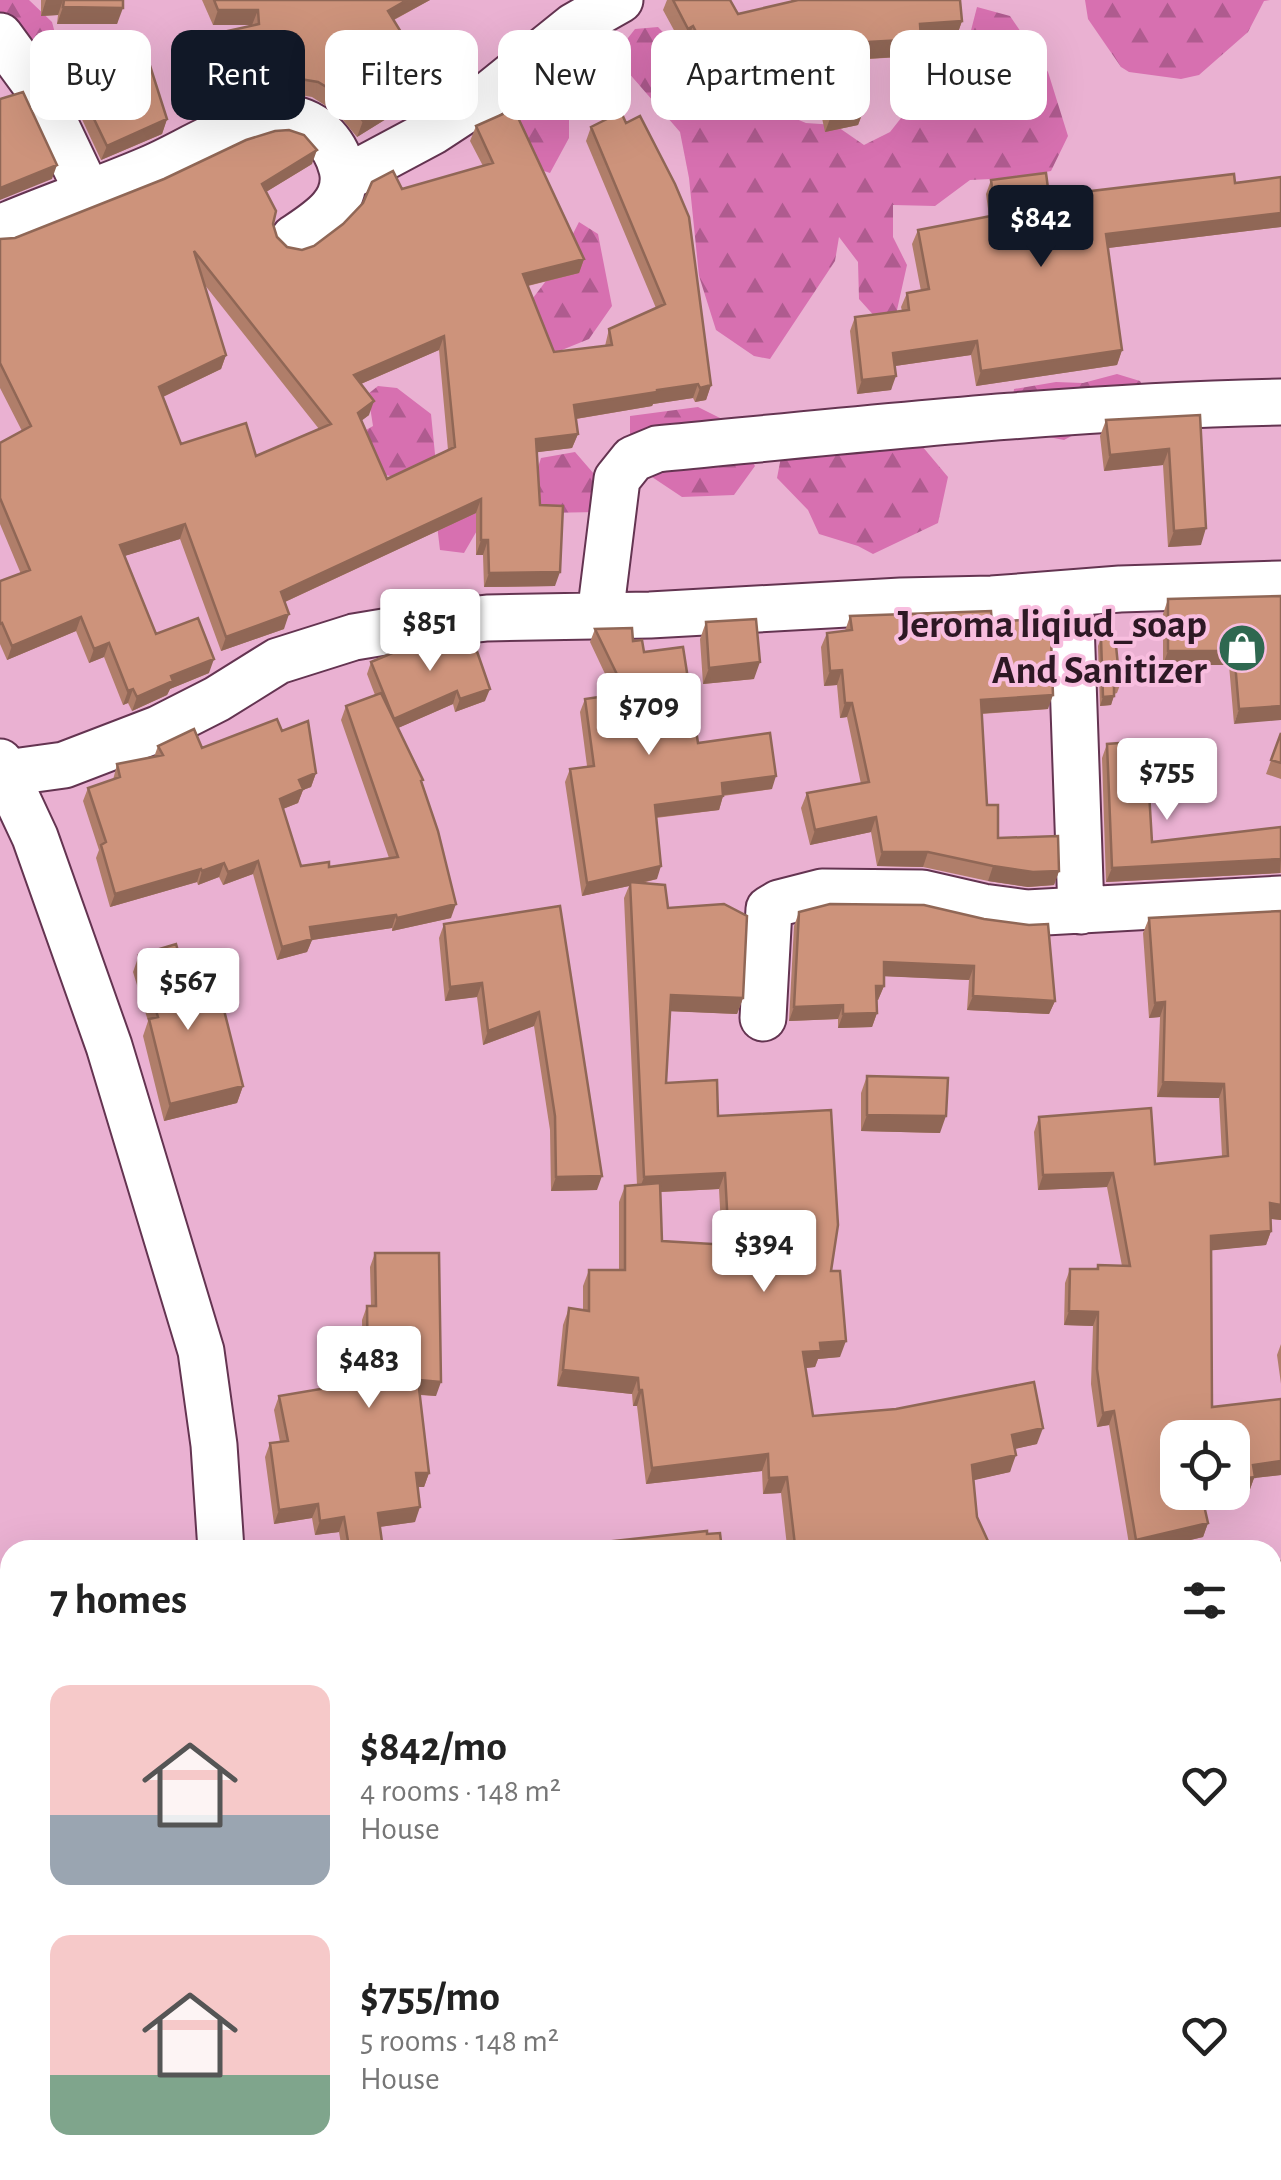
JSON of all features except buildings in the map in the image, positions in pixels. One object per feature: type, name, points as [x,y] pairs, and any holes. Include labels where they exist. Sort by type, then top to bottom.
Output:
[{"type":"street","points":[[344,179],[432,132],[487,96],[574,26],[620,0]]},
{"type":"street","points":[[0,36],[38,88],[88,192]]},
{"type":"street","points":[[0,228],[150,169],[244,125],[285,118],[317,127],[338,154],[344,179],[332,210],[294,238]]},
{"type":"street","points":[[600,616],[617,478],[633,458],[657,448],[935,422],[1189,404],[1281,402]]},
{"type":"street","points":[[220,1540],[214,1445],[201,1351],[109,1046],[17,843],[3,767],[64,765],[158,729],[278,662],[354,637],[487,618],[1281,584]]},
{"type":"street","points":[[1070,593],[1080,911]]},
{"type":"street","points":[[763,1018],[769,909],[822,892],[922,892],[1027,913],[1281,899]]},
{"type":"green space","points":[[0,0],[29,0],[52,22],[54,30],[30,30],[30,68],[0,55]]},
{"type":"green space","points":[[1085,0],[1270,0],[1264,1],[1248,32],[1199,75],[1181,79],[1129,72],[1121,67],[1088,19]]},
{"type":"green space","points":[[977,7],[1010,16],[1020,30],[971,30]]},
{"type":"green space","points":[[635,29],[661,30],[651,30],[651,99],[631,76],[631,34]]},
{"type":"green space","points":[[1047,71],[1068,136],[1051,171],[970,180],[935,206],[893,205],[893,237],[907,265],[895,319],[877,319],[859,299],[858,262],[839,237],[835,261],[770,359],[754,356],[716,330],[699,276],[680,132],[670,120],[799,120],[835,125],[864,145],[890,132],[900,120],[1047,120]]},
{"type":"green space","points":[[510,120],[569,120],[569,138],[550,173],[538,169]]},
{"type":"green space","points":[[579,222],[598,234],[612,306],[589,339],[515,369],[537,318],[533,298],[555,269]]},
{"type":"green space","points":[[1117,374],[1140,381],[1161,420],[1083,430],[1064,440],[1009,429],[1014,389],[1056,382],[1083,383]]},
{"type":"green space","points":[[378,386],[397,388],[431,414],[436,464],[422,482],[385,475],[350,439],[373,426],[368,394]]},
{"type":"green space","points":[[698,407],[728,422],[755,466],[734,495],[682,497],[646,473],[630,440],[630,416]]},
{"type":"green space","points":[[871,438],[922,446],[948,477],[938,523],[873,554],[819,534],[808,510],[777,478],[782,452]]},
{"type":"green space","points":[[575,452],[601,482],[599,512],[542,513],[482,522],[464,553],[440,550],[433,492],[532,486],[541,458]]},
{"type":"place","name":"Jeroma liqiud_soap And Sanitizer","points":[[1242,648]]}]
